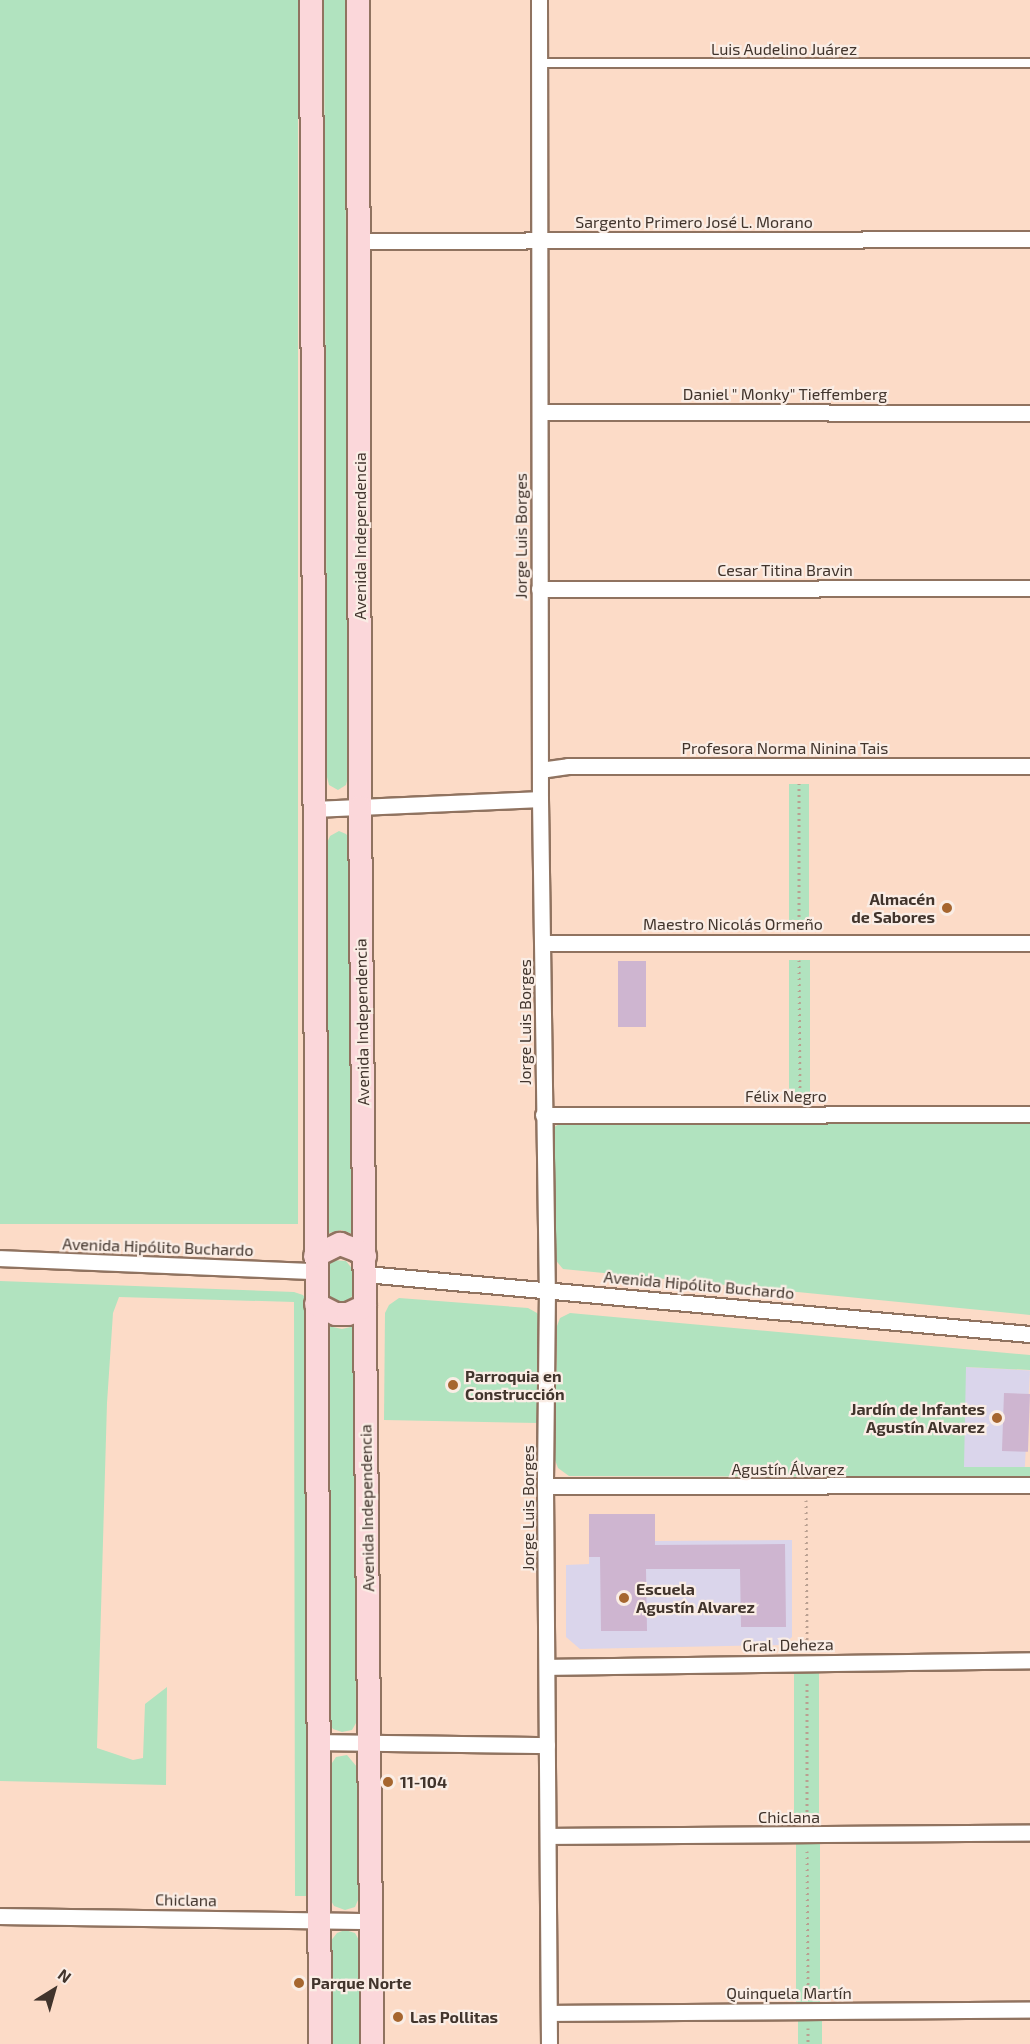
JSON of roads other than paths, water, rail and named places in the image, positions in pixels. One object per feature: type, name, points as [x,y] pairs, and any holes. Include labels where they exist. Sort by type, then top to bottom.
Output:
[{"type":"main road","points":[[311,0],[320,2044]]},
{"type":"main road","name":"Avenida Independencia","points":[[358,0],[360,807],[372,2044]]},
{"type":"main road","points":[[315,1263],[323,1250],[340,1245],[356,1250],[365,1265]]},
{"type":"main road","points":[[316,1304],[336,1314],[348,1314],[365,1306]]},
{"type":"street","name":"Jorge Luis Borges","points":[[539,0],[540,799],[547,1289],[545,1486],[549,2044]]},
{"type":"street","name":"Sargento Primero José L. Morano","points":[[359,241],[1030,239]]},
{"type":"street","name":"Daniel \" Monky\" Tieffemberg","points":[[540,412],[1030,413]]},
{"type":"street","name":"Cesar Titina Bravin","points":[[539,589],[1030,588]]},
{"type":"street","name":"Profesora Norma Ninina Tais","points":[[540,770],[568,766],[1030,766]]},
{"type":"street","points":[[315,809],[540,799]]},
{"type":"street","name":"Maestro Nicolás Ormeño","points":[[543,943],[1030,943]]},
{"type":"street","name":"Félix Negro","points":[[543,1115],[1030,1114]]},
{"type":"street","name":"Avenida Hipólito Buchardo","points":[[0,1258],[315,1263]]},
{"type":"street","name":"Avenida Hipólito Buchardo","points":[[365,1265],[547,1289],[1030,1334]]},
{"type":"street","name":"Agustín Álvarez","points":[[545,1486],[1030,1485]]},
{"type":"street","name":"Gral. Deheza","points":[[547,1667],[1030,1660]]},
{"type":"street","points":[[319,1742],[547,1745]]},
{"type":"street","name":"Chiclana","points":[[548,1836],[1030,1833]]},
{"type":"street","name":"Chiclana","points":[[0,1916],[372,1921]]},
{"type":"street","name":"Quinquela Martín","points":[[549,2013],[1030,2010]]},
{"type":"lane","name":"Luis Audelino Juárez","points":[[539,63],[1030,63]]},
{"type":"place","name":"Almacén de Sabores","points":[[947,908]]},
{"type":"place","name":"Parroquia en Construcción","points":[[453,1385]]},
{"type":"place","name":"Jardín de Infantes Agustín Alvarez","points":[[997,1418]]},
{"type":"place","name":"Escuela Agustín Alvarez","points":[[624,1598]]},
{"type":"place","name":"11-104","points":[[388,1782]]},
{"type":"place","name":"Parque Norte","points":[[299,1983]]},
{"type":"place","name":"Las Pollitas","points":[[398,2017]]}]
